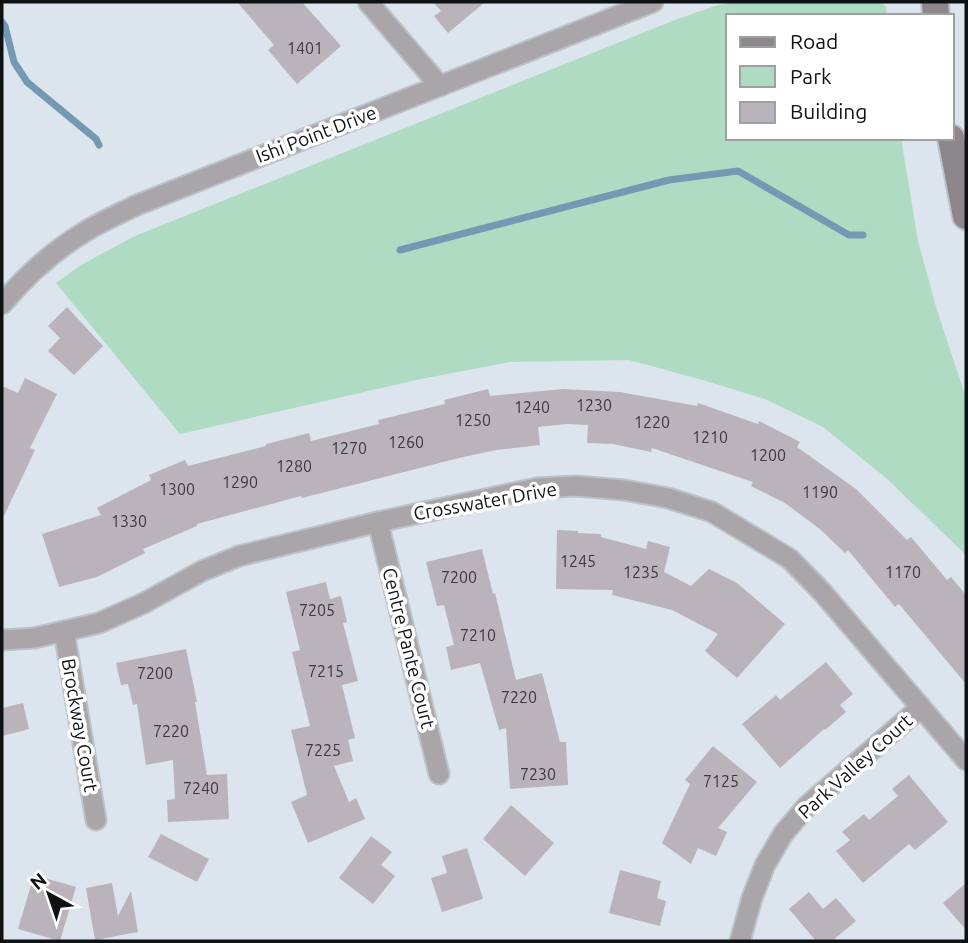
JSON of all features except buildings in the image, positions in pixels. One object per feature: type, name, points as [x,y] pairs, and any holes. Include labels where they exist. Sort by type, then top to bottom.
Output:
[{"type":"main road","points":[[951,140],[966,216]]},
{"type":"street","points":[[368,2],[440,86]]},
{"type":"street","name":"Ishi Point Drive","points":[[2,304],[45,260],[83,233],[136,205],[653,2]]},
{"type":"street","name":"Crosswater Drive","points":[[2,640],[34,638],[99,623],[144,603],[202,571],[239,556],[378,522],[537,488],[576,486],[624,490],[668,498],[712,512],[790,559],[823,593],[966,760]]},
{"type":"street","name":"Centre Pante Court","points":[[378,522],[439,774]]},
{"type":"street","name":"Brockway Court","points":[[64,631],[96,820]]},
{"type":"street","name":"Park Valley Court","points":[[740,941],[765,865],[783,834],[807,806],[921,707]]},
{"type":"green space","points":[[739,2],[882,2],[886,7],[887,14],[726,14],[726,140],[901,140],[918,241],[966,398],[966,555],[886,478],[823,427],[765,399],[629,360],[510,362],[421,379],[180,434],[56,283],[81,265],[135,236],[718,5]]},
{"type":"waterway","points":[[2,22],[14,62],[27,82],[96,139],[99,145]]},
{"type":"waterway","points":[[400,250],[669,180],[738,171],[849,235],[863,235]]}]
